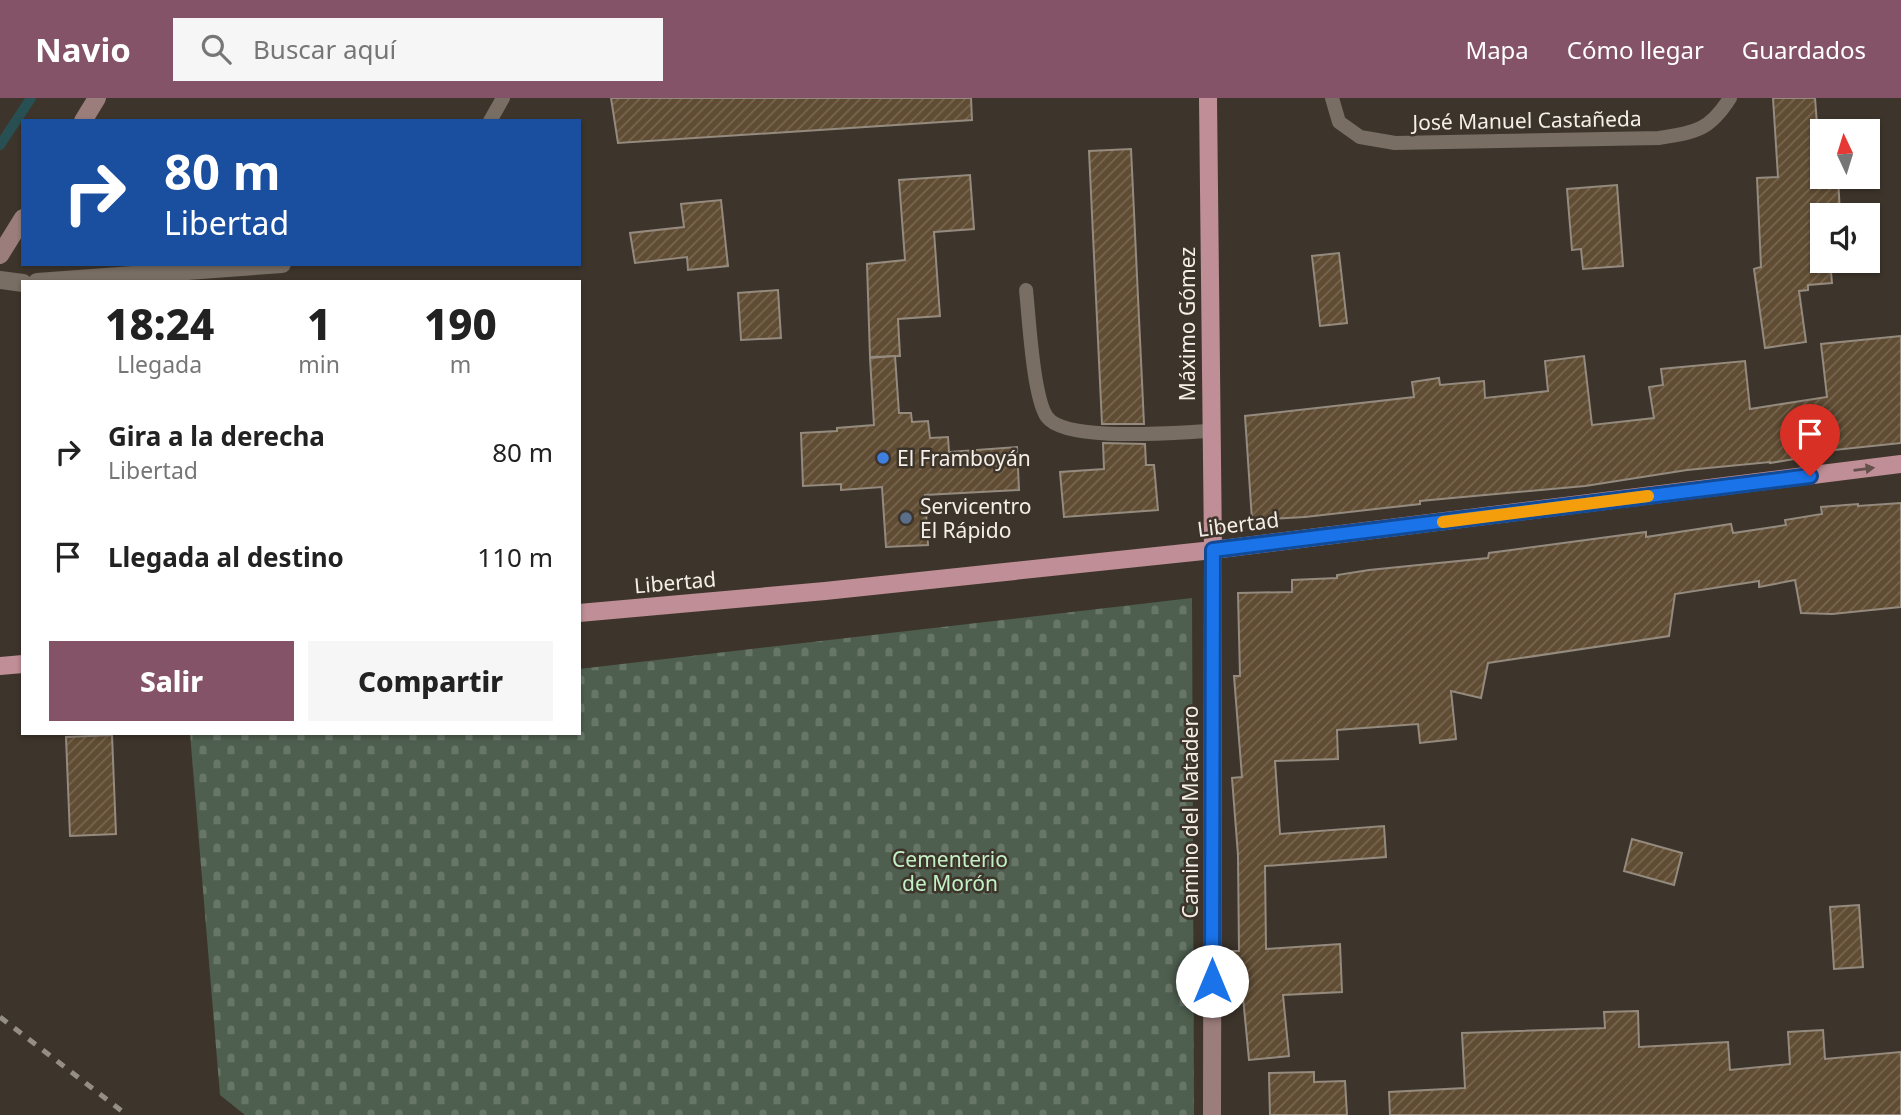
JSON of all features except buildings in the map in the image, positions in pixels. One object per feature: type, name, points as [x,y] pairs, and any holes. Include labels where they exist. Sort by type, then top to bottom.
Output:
[{"type":"main road","points":[[84,119],[97,98]]},
{"type":"main road","name":"Máximo Gómez","points":[[1208,98],[1213,550]]},
{"type":"main road","points":[[0,255],[21,221]]},
{"type":"main road","name":"Libertad","points":[[581,613],[1213,550],[1901,464]]},
{"type":"main road","name":"Camino del Matadero","points":[[1212,1115],[1213,550]]},
{"type":"main road","points":[[0,666],[21,664]]},
{"type":"street","points":[[64,280],[255,266]]},
{"type":"street","points":[[0,280],[21,283]]},
{"type":"lane","points":[[491,119],[503,98]]},
{"type":"lane","name":"José Manuel Castañeda","points":[[1332,98],[1339,122],[1360,137],[1395,143],[1659,138],[1690,133],[1709,125],[1730,98]]},
{"type":"lane","points":[[1026,289],[1040,401],[1048,419],[1067,429],[1126,435],[1211,431]]},
{"type":"green space","name":"Cementerio de Morón","points":[[1192,598],[1194,1115],[245,1115],[220,1095],[190,735],[581,735],[581,669]]},
{"type":"waterway","points":[[0,145],[31,98]]},
{"type":"railway","points":[[0,1017],[127,1115]]},
{"type":"slow traffic","points":[[1443,522],[1648,496]]},
{"type":"place","name":"El Framboyán","points":[[883,458]]},
{"type":"place","name":"Servicentro El Rápido","points":[[906,518]]},
{"type":"route","points":[[1212,981],[1213,550],[1810,476]]}]
